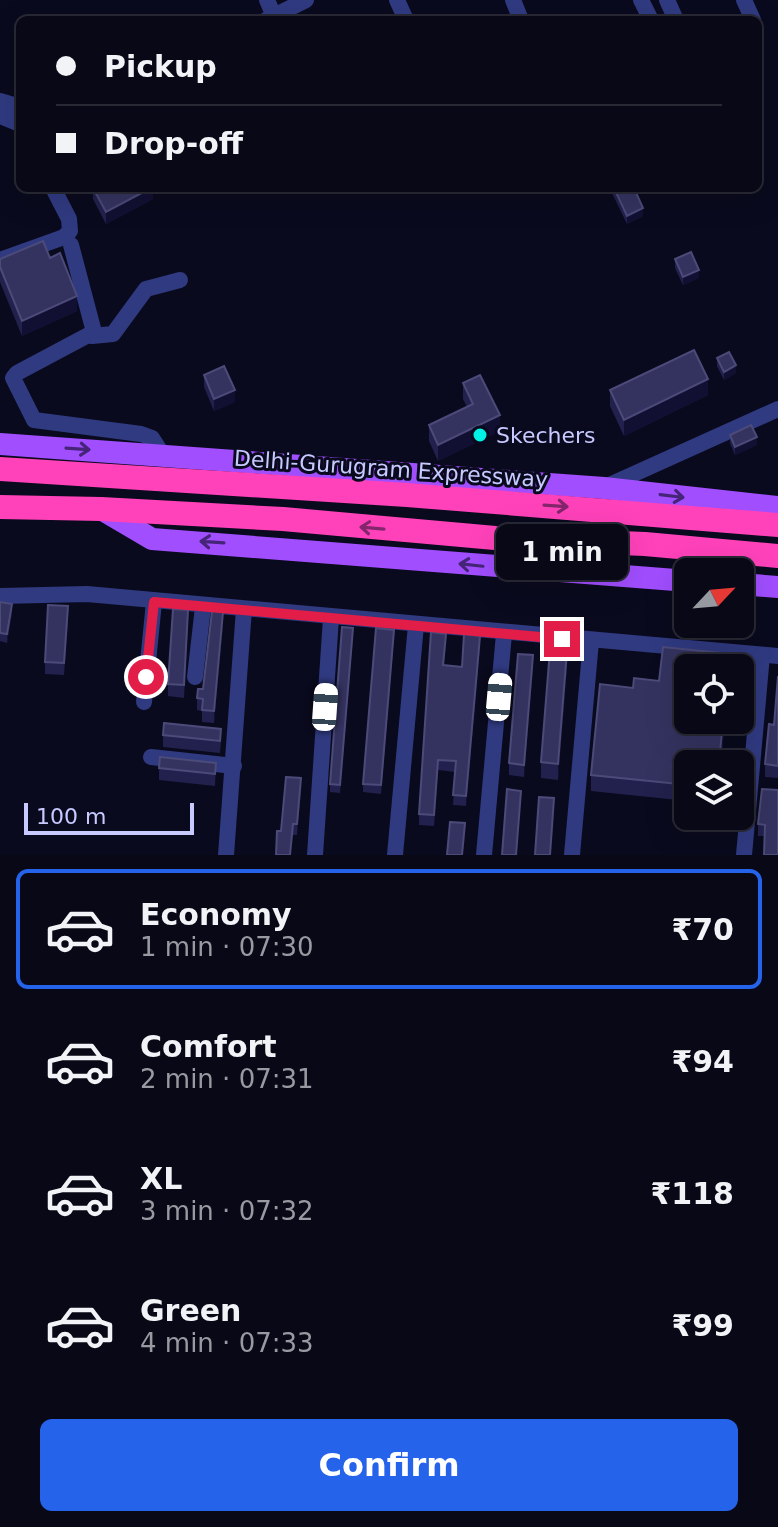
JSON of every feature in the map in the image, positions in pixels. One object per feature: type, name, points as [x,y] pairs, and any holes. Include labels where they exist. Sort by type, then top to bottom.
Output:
[{"type":"highway","name":"Delhi-Gurugram Expressway","points":[[0,469],[407,495],[778,525]]},
{"type":"highway","points":[[0,507],[101,509],[645,544],[778,556]]},
{"type":"highway","points":[[510,569],[553,540]]},
{"type":"main road","points":[[0,444],[604,488],[778,507]]},
{"type":"main road","points":[[101,509],[152,539],[674,580]]},
{"type":"main road","points":[[754,585],[778,587]]},
{"type":"street","points":[[274,16],[306,0]]},
{"type":"street","points":[[0,260],[64,237],[70,231],[69,219],[55,192]]},
{"type":"street","points":[[71,245],[94,323],[92,336]]},
{"type":"street","points":[[163,455],[152,438],[141,434],[34,420],[7,385],[17,373],[92,336],[113,334],[146,289],[180,280]]},
{"type":"street","points":[[604,488],[778,409]]},
{"type":"street","points":[[0,596],[87,594],[203,607],[770,656],[744,855]]},
{"type":"street","points":[[144,702],[154,602]]},
{"type":"street","points":[[195,677],[203,607]]},
{"type":"street","points":[[226,855],[244,609]]},
{"type":"street","points":[[315,855],[331,618]]},
{"type":"street","points":[[395,855],[416,625]]},
{"type":"street","points":[[484,855],[504,634]]},
{"type":"street","points":[[572,855],[591,641]]},
{"type":"street","points":[[151,757],[234,766]]},
{"type":"building","points":[[95,192],[144,192],[106,212]]},
{"type":"building","points":[[616,192],[636,192],[643,208],[627,216]]},
{"type":"building","points":[[43,241],[50,258],[60,253],[77,296],[22,321],[0,267],[0,259]]},
{"type":"building","points":[[691,252],[699,270],[683,277],[675,259]]},
{"type":"building","points":[[694,350],[708,379],[624,420],[610,390]]},
{"type":"building","points":[[729,352],[736,365],[724,372],[717,358]]},
{"type":"building","points":[[224,366],[235,390],[214,399],[204,375]]},
{"type":"building","points":[[480,375],[500,415],[438,445],[429,425],[473,404],[463,383]]},
{"type":"building","points":[[751,425],[757,437],[735,447],[730,435]]},
{"type":"building","points":[[0,602],[12,604],[7,634],[0,633]]},
{"type":"building","points":[[48,605],[68,606],[64,663],[45,662]]},
{"type":"building","points":[[173,609],[188,610],[184,685],[168,684]]},
{"type":"building","points":[[212,611],[223,612],[214,711],[202,710],[203,699],[197,698],[198,689],[203,689]]},
{"type":"building","points":[[342,627],[353,628],[340,785],[330,784]]},
{"type":"building","points":[[376,628],[394,630],[381,785],[363,784]]},
{"type":"building","points":[[431,632],[446,634],[443,665],[462,667],[464,634],[480,636],[466,796],[453,795],[456,761],[438,760],[434,815],[419,814]]},
{"type":"building","points":[[551,637],[568,638],[558,764],[541,762]]},
{"type":"building","points":[[663,647],[730,654],[674,654],[674,734],[722,734],[720,750],[674,750],[674,784],[591,775],[600,684],[633,688],[634,678],[659,681]]},
{"type":"building","points":[[518,654],[533,655],[524,765],[509,763]]},
{"type":"building","points":[[778,676],[778,766],[765,764],[769,724],[774,725]]},
{"type":"building","points":[[164,723],[221,729],[220,741],[163,735]]},
{"type":"building","points":[[160,757],[216,763],[215,774],[159,768]]},
{"type":"building","points":[[286,777],[301,778],[297,824],[293,824],[290,855],[276,855],[277,831],[281,831]]},
{"type":"building","points":[[507,789],[521,791],[516,855],[502,855]]},
{"type":"building","points":[[762,789],[778,790],[778,855],[764,855],[765,825],[758,824]]},
{"type":"building","points":[[539,797],[554,798],[550,855],[535,855]]},
{"type":"building","points":[[450,822],[465,823],[462,855],[447,855]]},
{"type":"place","name":"Skechers","points":[[480,435]]},
{"type":"route","points":[[146,677],[154,602],[562,639]]}]
